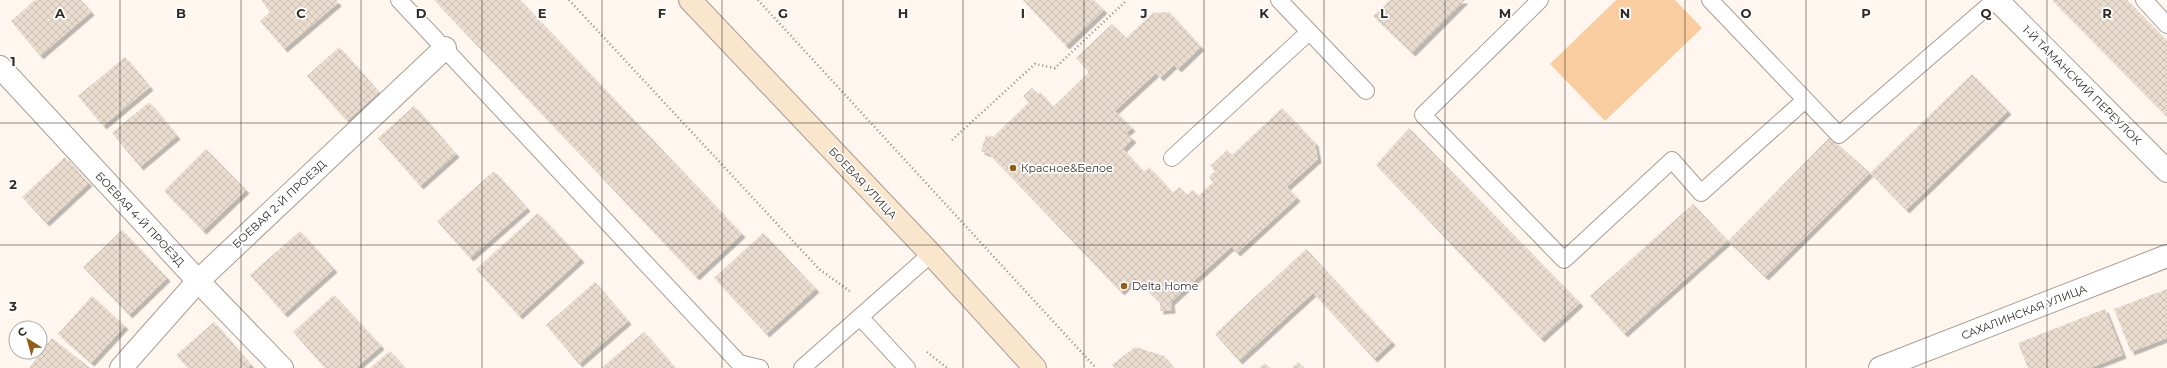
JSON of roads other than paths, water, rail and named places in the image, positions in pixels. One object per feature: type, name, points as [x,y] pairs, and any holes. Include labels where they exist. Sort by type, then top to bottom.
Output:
[{"type":"main road","name":"БОЕВАЯ УЛИЦА","points":[[690,0],[931,254],[1035,368]]},
{"type":"street","name":"1-Й ТАМАНСКИЙ ПЕРЕУЛОК","points":[[1996,0],[2167,171]]},
{"type":"street","name":"БОЕВАЯ 2-Й ПРОЕЗД","points":[[121,368],[198,281],[445,48]]},
{"type":"street","name":"БОЕВАЯ 4-Й ПРОЕЗД","points":[[0,67],[198,281],[282,368]]},
{"type":"street","name":"САХАЛИНСКАЯ УЛИЦА","points":[[1880,368],[2167,256]]},
{"type":"lane","points":[[399,0],[739,363],[760,368]]},
{"type":"lane","points":[[1279,0],[1366,91]]},
{"type":"lane","points":[[1540,0],[1423,115],[1564,260],[1672,160],[1701,193],[1805,100]]},
{"type":"lane","points":[[1710,0],[1839,135],[1996,0]]},
{"type":"lane","points":[[2144,0],[2167,25]]},
{"type":"lane","points":[[1172,158],[1309,32]]},
{"type":"lane","points":[[802,368],[931,254]]},
{"type":"lane","points":[[866,312],[907,368]]},
{"type":"place","name":"Красное&Белое","points":[[1013,168]]},
{"type":"place","name":"Delta Home","points":[[1124,286]]}]
